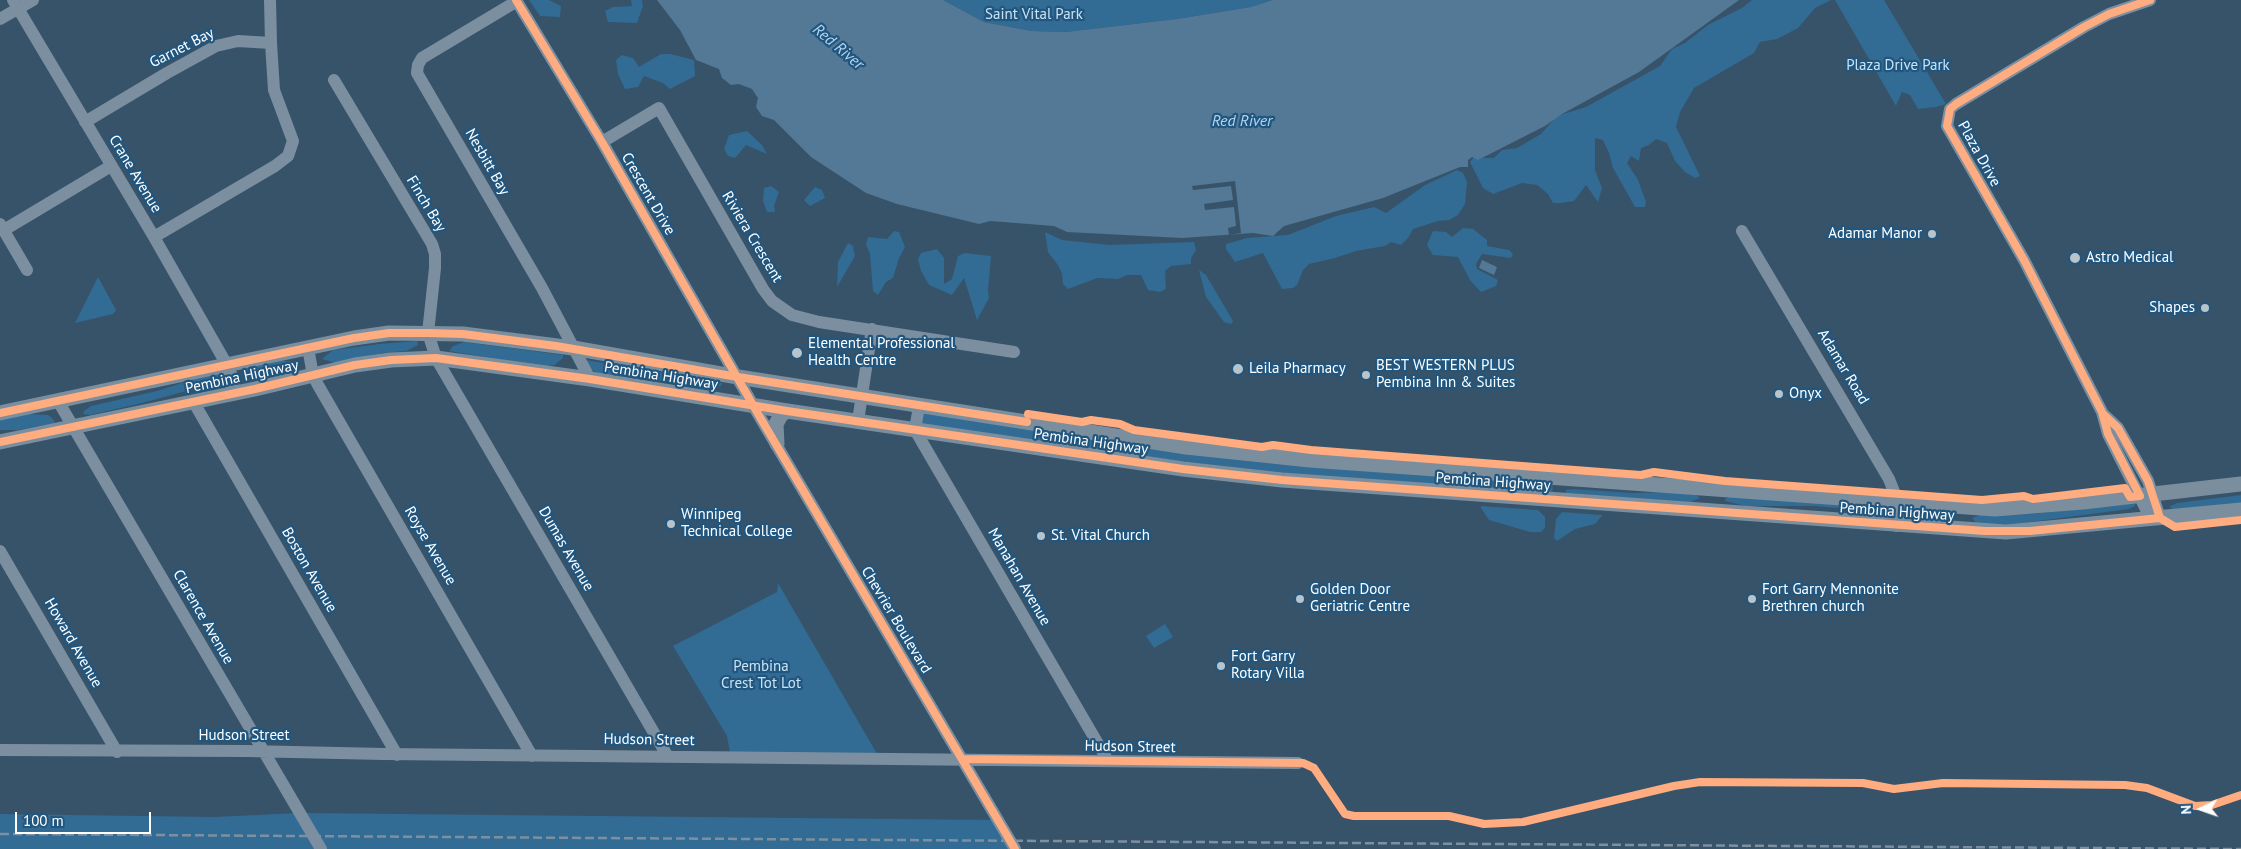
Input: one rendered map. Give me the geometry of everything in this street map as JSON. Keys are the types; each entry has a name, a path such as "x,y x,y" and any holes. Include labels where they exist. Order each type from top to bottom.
{"main road":[{"name":"Pembina Highway","path":"0,413 379,334 463,334 573,348 738,377 1186,447 1310,460 2003,508 2026,508 2241,484"},
{"name":"Pembina Highway","path":"0,442 313,375 391,360 436,358 590,379 1196,471 1282,480 1897,526 2006,532 2241,510"},
{"path":"227,365 235,393"},
{"path":"777,444 776,424 781,415 787,410"},
{"path":"1052,450 1055,426"}],"street":[{"path":"0,20 15,4 33,0"},
{"path":"154,237 275,166 288,156 292,141 274,90 270,0"},
{"name":"Plaza Drive","path":"2150,0 2109,14 2084,27 1956,104 1950,109 1946,126 2017,246 2102,412 2118,428 2148,481 2146,495 2155,519"},
{"name":"Crescent Drive","path":"516,1 602,142 753,405"},
{"name":"Nesbitt Bay","path":"516,1 422,58 418,65 417,74 569,335 573,348 590,379"},
{"name":"Crane Avenue","path":"15,4 154,237 227,365"},
{"name":"Garnet Bay","path":"85,122 166,72 216,46 238,42 271,42"},
{"name":"Finch Bay","path":"334,80 432,244 435,254 435,268 428,333 436,358"},
{"name":"Riviera Crescent","path":"602,142 659,108 745,261 772,301 781,309 804,319 1014,352"},
{"path":"27,270 2,227 111,166"},
{"name":"Adamar Road","path":"1742,231 1873,450 1898,502 1897,526"},
{"path":"858,421 872,330"},
{"name":"Royse Avenue","path":"308,348 313,375 532,756"},
{"name":"Dumas Avenue","path":"436,358 668,757"},
{"name":"Clarence Avenue","path":"58,401 262,752 321,849"},
{"name":"Boston Avenue","path":"193,401 397,754"},
{"name":"Chevrier Boulevard","path":"753,405 1015,849"},
{"path":"916,430 919,406"},
{"name":"Manahan Avenue","path":"916,430 1108,761"},
{"name":"Howard Avenue","path":"0,551 118,752"},
{"name":"Hudson Street","path":"0,750 1298,763"}],"green space":[{"path":"529,0 549,0 561,6 560,17 540,16"},
{"path":"631,0 642,0 643,6 637,23 608,22 605,11 613,7 632,6"},
{"name":"Saint Vital Park","path":"943,0 1271,0 1251,7 1177,19 1066,32 1031,31 984,22"},
{"path":"1752,0 1831,0 1815,8 1798,28 1777,39 1760,42 1754,53 1694,88 1680,112 1676,127 1700,176 1695,178 1685,172 1675,161 1667,143 1656,139 1649,145 1641,148 1639,161 1631,156 1627,163 1638,180 1646,202 1645,207 1635,207 1613,168 1603,140 1595,138 1595,170 1602,188 1598,202 1586,185 1574,201 1561,203 1553,203 1548,194 1537,185 1522,183 1493,194 1483,188 1470,162 1473,158 1494,158 1502,150 1517,148 1541,134 1557,116 1586,107 1660,66 1672,49 1685,43 1708,25 1742,8"},
{"name":"Plaza Drive Park","path":"1835,0 1884,0 1946,104 1918,109 1910,95 1902,92 1896,106"},
{"path":"661,54 670,54 694,60 695,76 670,89 663,83 644,76 638,87 625,89 618,74 616,60 622,55 633,58 639,67"},
{"path":"747,131 762,145 767,154 746,145 735,158 728,156 724,149 729,135"},
{"path":"1457,170 1463,173 1467,182 1465,204 1458,215 1449,220 1438,221 1413,229 1401,245 1391,242 1385,246 1356,251 1309,264 1303,270 1297,285 1293,288 1282,289 1263,253 1235,262 1226,249 1226,244 1247,238 1288,235 1336,216 1374,207 1386,213 1425,185"},
{"path":"771,186 779,192 774,206 775,212 767,212 763,201 764,188"},
{"path":"815,187 822,190 825,198 810,206 804,200"},
{"path":"1463,228 1473,229 1487,240 1487,246 1509,250 1513,254 1511,258 1482,254 1476,264 1477,269 1498,280 1496,286 1481,292 1470,280 1458,257 1433,255 1427,245 1433,231 1446,232 1452,237"},
{"path":"894,231 899,232 905,247 899,258 893,278 886,282 878,295 873,291 870,254 866,244 868,237 887,239"},
{"path":"1045,232 1062,240 1109,245 1194,242 1196,250 1191,258 1191,264 1171,266 1165,271 1166,289 1160,292 1148,290 1141,275 1127,275 1118,279 1097,278 1068,289 1063,284 1062,274 1058,265 1048,252"},
{"path":"848,243 853,246 855,256 837,287 838,262"},
{"path":"937,249 944,258 944,284 952,279 958,256 965,253 991,256 989,298 977,320 964,278 952,295 929,285 921,271 918,259 921,253"},
{"path":"1199,270 1206,275 1233,321 1231,324 1224,322 1206,297"},
{"path":"98,277 116,310 113,314 75,323"},
{"path":"417,341 418,345 406,351 383,353 336,363 322,359 333,350"},
{"path":"464,342 563,355 563,358 554,365 542,367 449,351 453,346"},
{"path":"586,360 722,383 721,386 600,375 591,369"},
{"path":"281,361 292,361 298,365 283,373 266,378 251,376 242,371 243,369"},
{"path":"221,373 215,380 205,386 90,415 83,414 91,406 157,391 200,377"},
{"path":"919,406 1183,446 1553,477 1552,501 1469,494 916,431"},
{"path":"26,414 48,415 55,423 18,430 0,430 0,420"},
{"path":"1566,490 1633,493 1676,492 1695,494 1700,498 1690,502 1566,493"},
{"path":"2241,495 2241,503 2173,509 2169,507 2177,503"},
{"path":"1731,496 1881,508 1874,511 1814,506 1746,506 1725,501 1725,499"},
{"path":"2135,504 2135,506 2129,509 2008,525 1981,524 1976,523 1972,518 1980,515 2031,514"},
{"path":"1481,506 1538,510 1545,517 1545,528 1541,532 1530,532 1489,520"},
{"path":"1941,511 1949,516 1941,520 1926,519 1916,515 1916,513"},
{"path":"1562,512 1602,516 1595,524 1575,529 1557,541 1554,538 1556,519"},
{"name":"Pembina Crest Tot Lot","path":"778,583 880,759 731,758 727,736 673,646 777,592"},
{"path":"1165,624 1173,637 1154,648 1146,636"},
{"path":"300,813 998,820 1015,849 0,849 0,814 214,817"}],"water":[{"name":"Red River","path":"657,0 943,0 984,22 1031,31 1066,32 1177,19 1251,7 1272,0 1739,0 1639,72 1562,114 1545,126 1478,160 1472,157 1468,160 1468,167 1460,167 1383,198 1284,226 1273,236 1253,233 1182,238 1067,232 1054,226 990,221 979,224 897,204 866,193 811,157 774,120 762,116 756,107 758,98 752,89 739,84 731,85 722,78 719,69 696,60 680,30"},
{"path":"1482,260 1497,267 1494,275 1479,268"}],"pier":[{"path":"1235,181 1241,233 1229,235 1228,228 1236,226 1234,207 1205,210 1204,204 1233,200 1231,186 1193,190 1192,186"}],"railway":[{"path":"0,834 2241,849"}],"cycle path":[{"path":"516,0 602,142 761,419 1015,849"},
{"path":"1028,414 1082,422 1091,420 1120,424 1134,430 1262,447 1273,445 1311,450 1641,475 1654,472 1725,481 1982,500 2024,496 2033,499 2125,488 2130,497 2140,496 2108,434 2102,412 2024,260 1947,126 1950,109 1956,104 2084,27 2109,14 2150,0"},
{"path":"0,413 354,338 389,333 428,333 463,334 556,346 738,377 1027,422"},
{"path":"0,442 255,389 355,365 391,360 436,358 590,379 787,411 1183,469 1282,480 1985,531 2030,531 2160,518"},
{"path":"2103,414 2118,428 2148,481 2160,518"},
{"path":"2160,518 2175,527 2241,520"},
{"path":"962,759 1303,763 1314,768 1345,814 1354,816 1449,816 1484,824 1523,822 1674,786 1700,782 1863,783 1894,789 1943,783 2125,785 2147,788 2195,806 2212,805 2241,795"}],"place":[{"name":"Adamar Manor","path":"1932,234"},
{"name":"Astro Medical","path":"2075,258"},
{"name":"Shapes","path":"2205,308"},
{"name":"Elemental Professional Health Centre","path":"797,353"},
{"name":"Leila Pharmacy","path":"1238,369"},
{"name":"BEST WESTERN PLUS Pembina Inn & Suites","path":"1366,375"},
{"name":"Onyx","path":"1779,394"},
{"name":"Winnipeg Technical College","path":"671,524"},
{"name":"St. Vital Church","path":"1041,536"},
{"name":"Golden Door Geriatric Centre","path":"1300,599"},
{"name":"Fort Garry Mennonite Brethren church","path":"1752,599"},
{"name":"Fort Garry Rotary Villa","path":"1221,666"}]}
